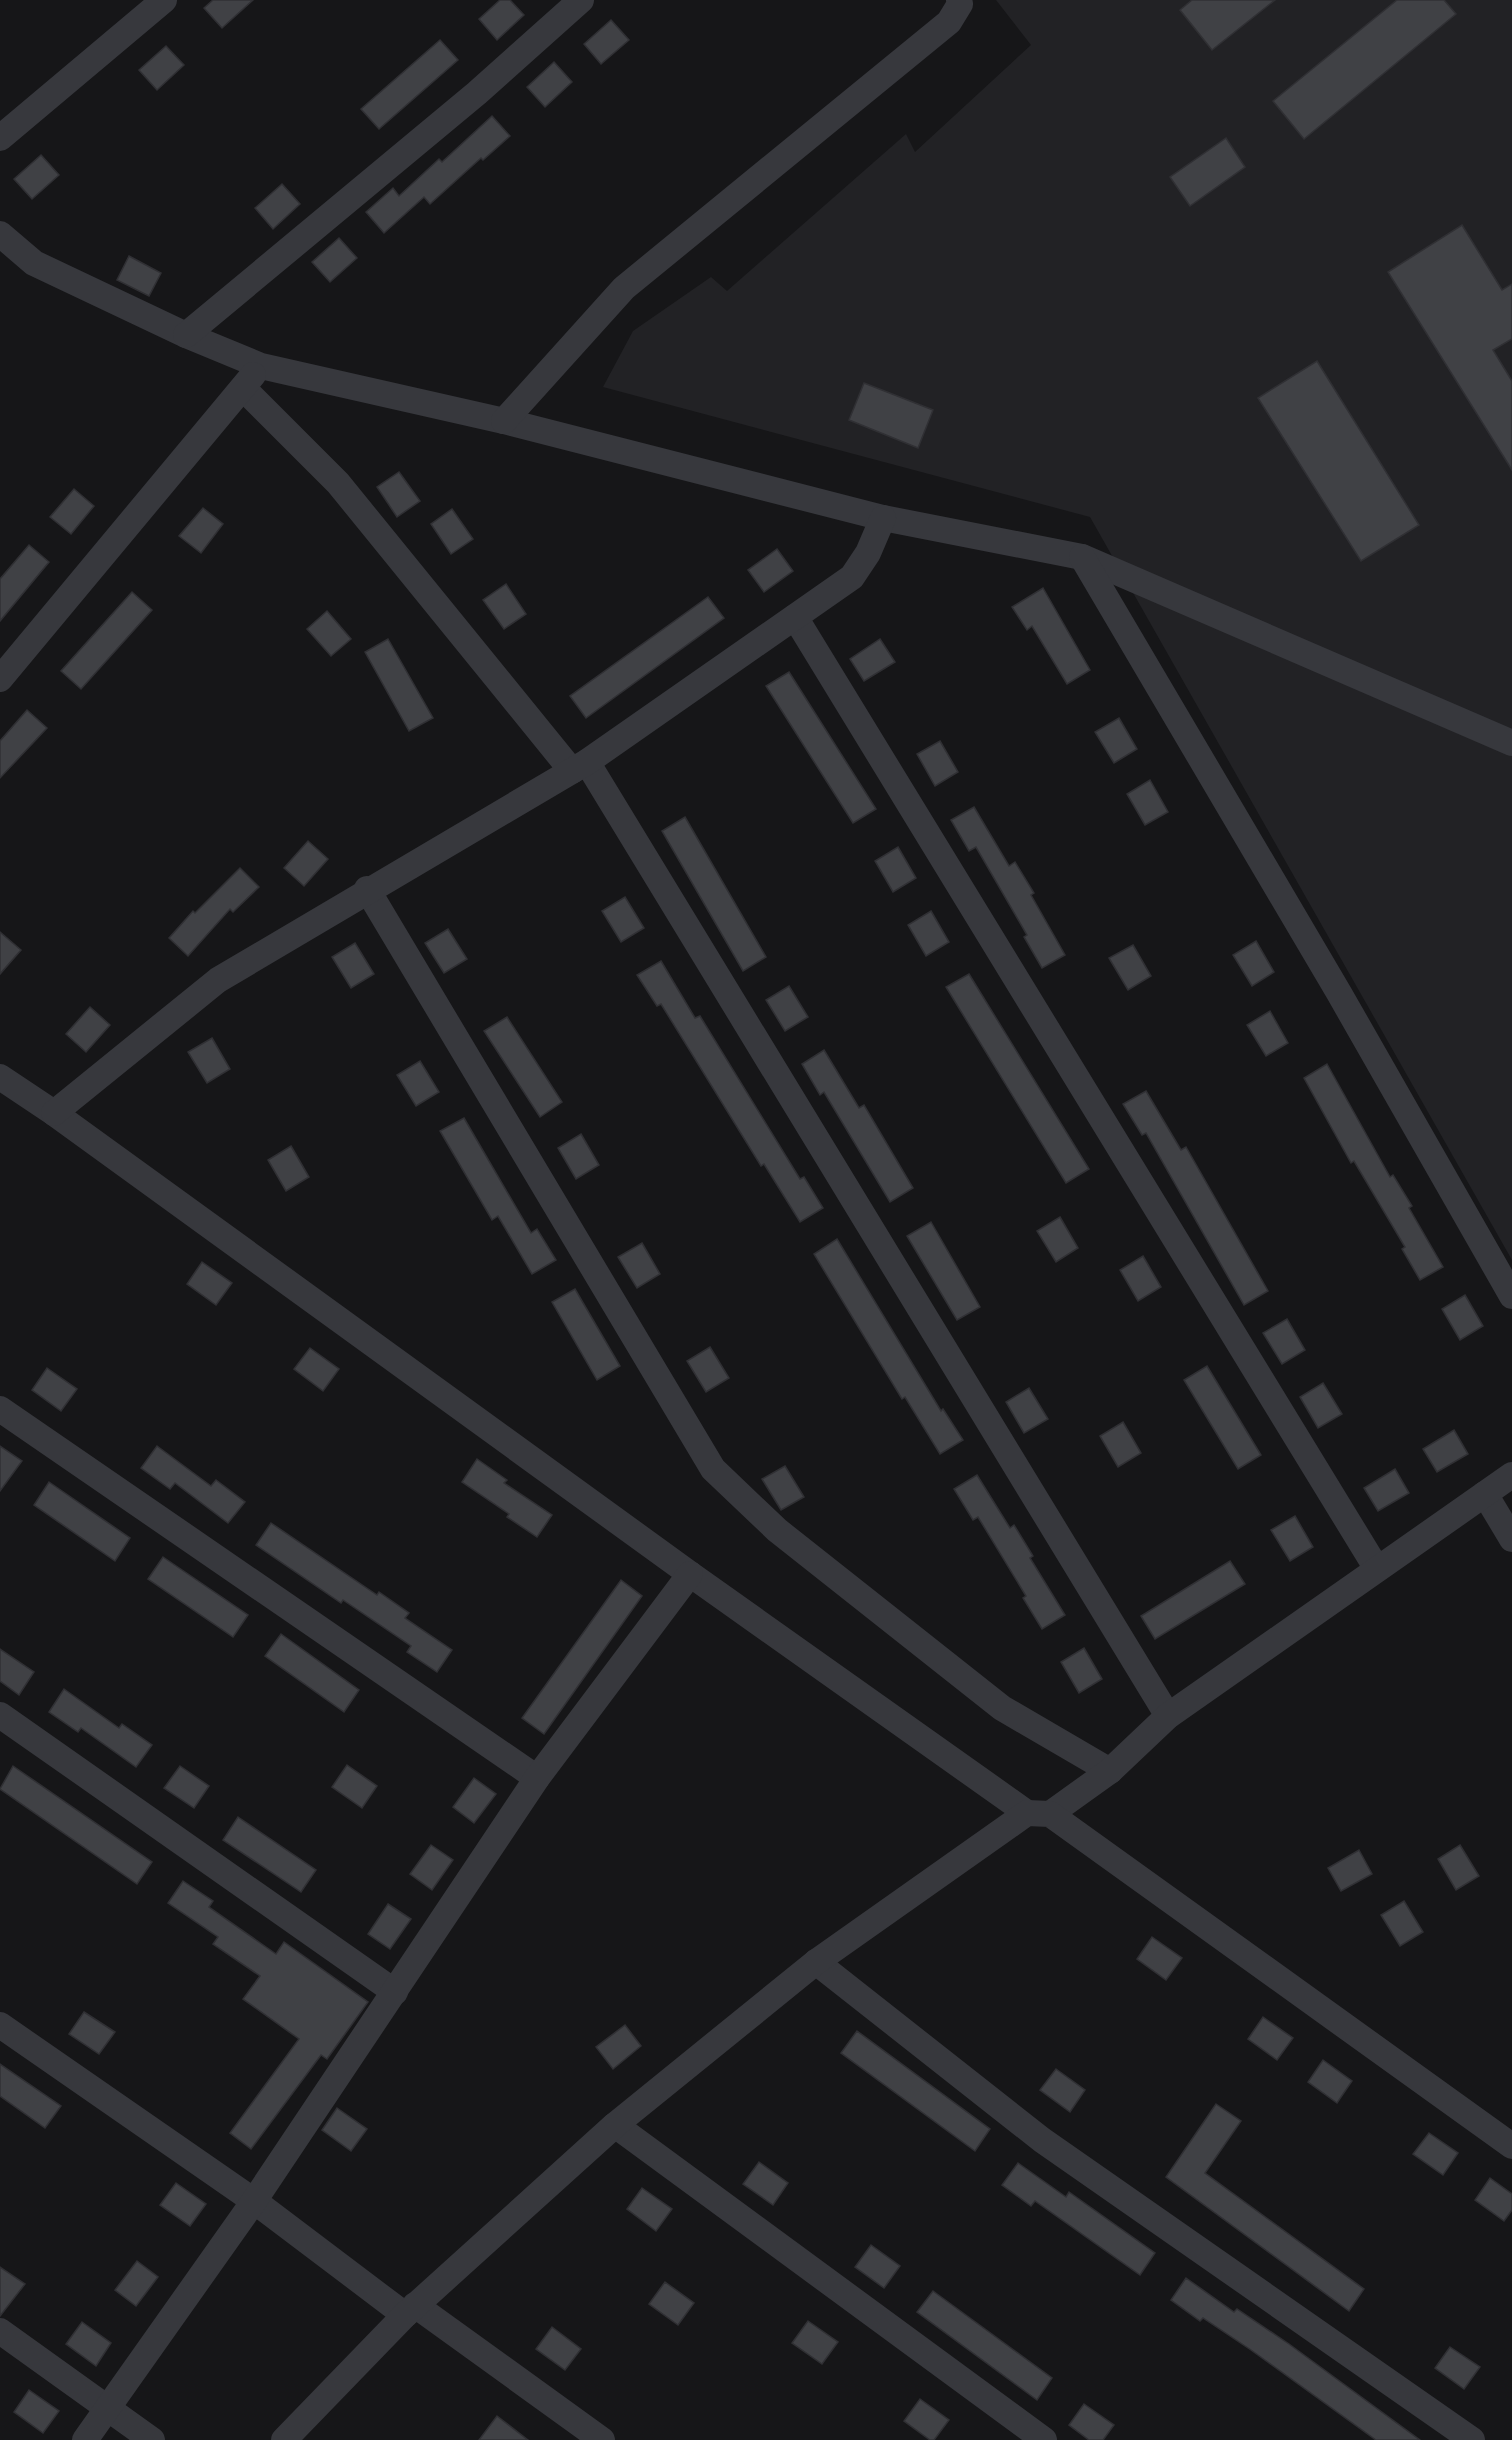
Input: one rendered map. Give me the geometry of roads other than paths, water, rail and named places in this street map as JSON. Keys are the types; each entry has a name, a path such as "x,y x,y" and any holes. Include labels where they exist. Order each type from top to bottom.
{"street":[{"path":"0,138 164,0"},
{"path":"186,335 477,93 581,0"},
{"path":"504,421 624,288 949,22 960,4 959,0"},
{"path":"0,234 34,263 186,335 261,366 504,421 883,518 1082,558 1512,742"},
{"path":"0,679 261,366"},
{"path":"243,388 338,483 579,766 1168,1716"},
{"path":"54,1113 218,980 367,889 579,766 852,577 868,553 883,518"},
{"path":"1082,558 1339,993 1512,1296"},
{"path":"795,616 1377,1569"},
{"path":"367,889 713,1469 777,1530 1002,1708 1110,1771"},
{"path":"0,1077 54,1113 690,1574 1038,1813 1512,2146"},
{"path":"0,1409 537,1778"},
{"path":"284,2440 410,2310 615,2125 816,1962 1038,1813 1110,1771 1168,1716 1512,1475"},
{"path":"1485,1494 1512,1539"},
{"path":"85,2440 254,2200 537,1778 690,1574"},
{"path":"0,1714 395,1992"},
{"path":"816,1962 1042,2140 1472,2440"},
{"path":"0,2025 410,2310 602,2440"},
{"path":"615,2125 1044,2440"},
{"path":"0,2331 152,2440"}]}
